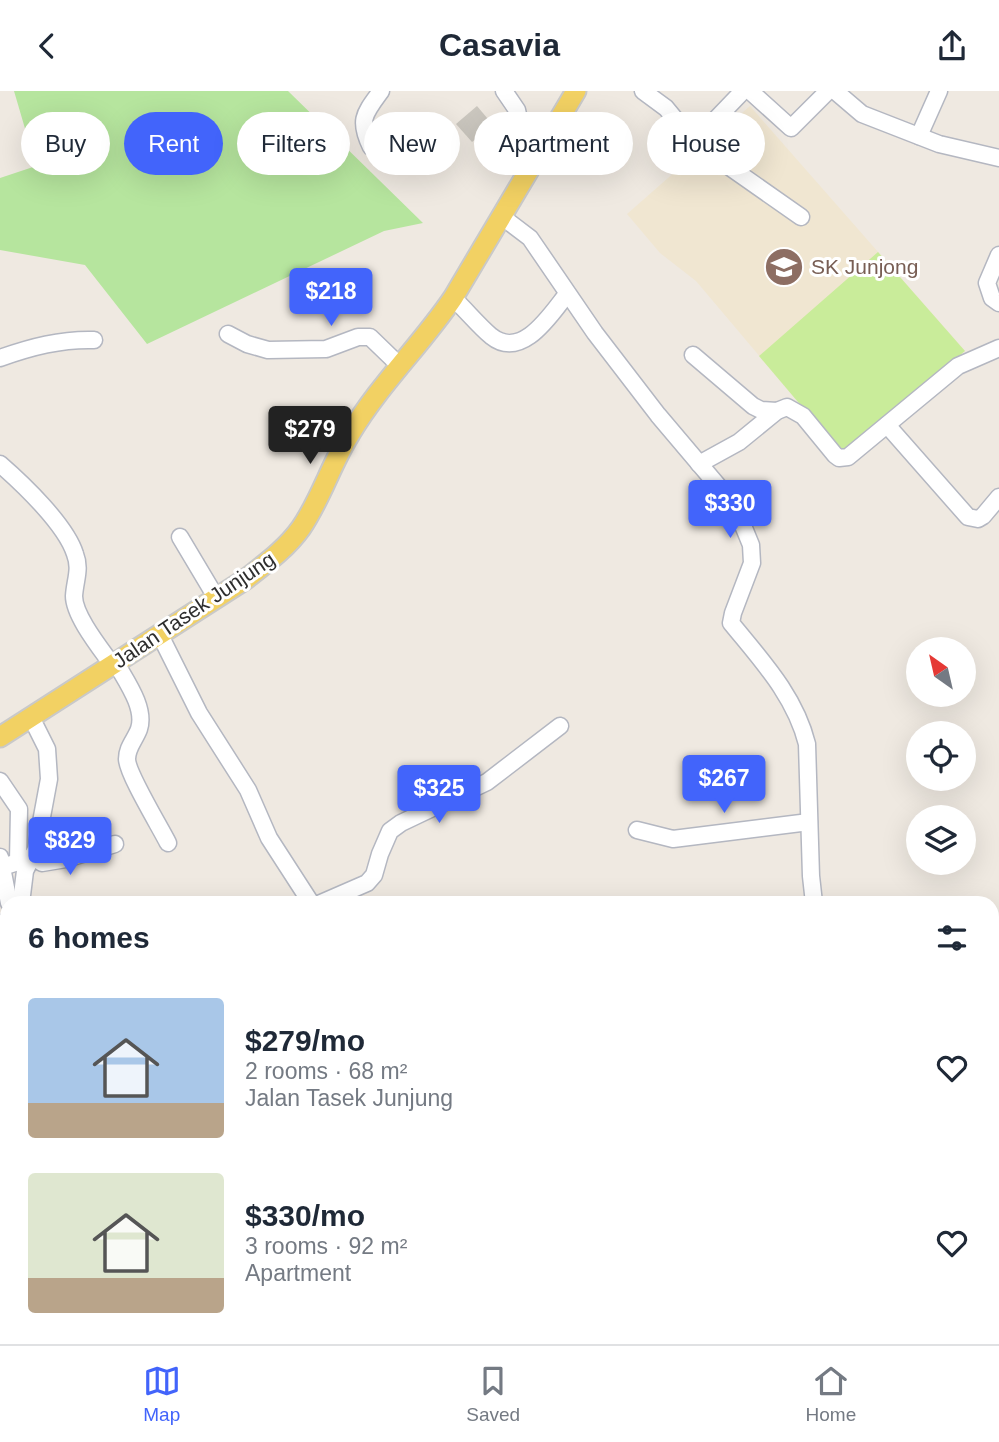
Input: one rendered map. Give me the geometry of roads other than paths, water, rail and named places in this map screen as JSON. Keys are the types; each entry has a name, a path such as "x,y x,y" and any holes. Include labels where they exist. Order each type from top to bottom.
{"main road":[{"name":"Jalan Tasek Junjung","path":"563,112 576,91"},
{"name":"Jalan Tasek Junjung","path":"0,737 217,599 270,560 299,531 349,434 453,298 524,175"}],"street":[{"path":"366,112 381,91"},
{"path":"504,91 517,112"},
{"path":"723,112 743,91"},
{"path":"750,91 792,128 828,91"},
{"path":"835,91 862,114 939,144 999,158"},
{"path":"919,136 939,91"},
{"path":"653,94 670,112"},
{"path":"741,175 801,217"},
{"path":"501,216 530,238 595,333 735,506 745,527 751,545 752,563 733,613 732,623 788,695 803,726 807,744 813,896"},
{"path":"999,255 987,283 992,298 999,303"},
{"path":"453,298 493,338 508,343 526,339 541,326 567,294"},
{"path":"228,334 247,344 268,350 327,349 358,337 370,337 400,366"},
{"path":"0,358 34,346 94,340"},
{"path":"699,464 739,442 777,411 787,407 803,416 839,458 848,457 958,366 999,348"},
{"path":"694,355 753,406 761,410 777,411"},
{"path":"887,425 968,517 978,519 983,516 999,497"},
{"path":"0,464 43,505 74,550 79,567 74,598 78,610 139,709 140,725 130,743 127,760 133,779 168,843"},
{"path":"180,537 217,599"},
{"path":"160,635 199,713 248,790 269,838 306,896"},
{"path":"22,896 25,871 36,849 49,779 47,749 31,717"},
{"path":"337,896 367,883 374,875 390,831 401,823 486,782 560,726"},
{"path":"0,781 19,809 18,862 1,862 8,896"},
{"path":"636,830 673,839 809,822"},
{"path":"32,856 42,863 66,859 115,844"}],"place":[{"name":"SK Junjong","path":"784,267"}]}
